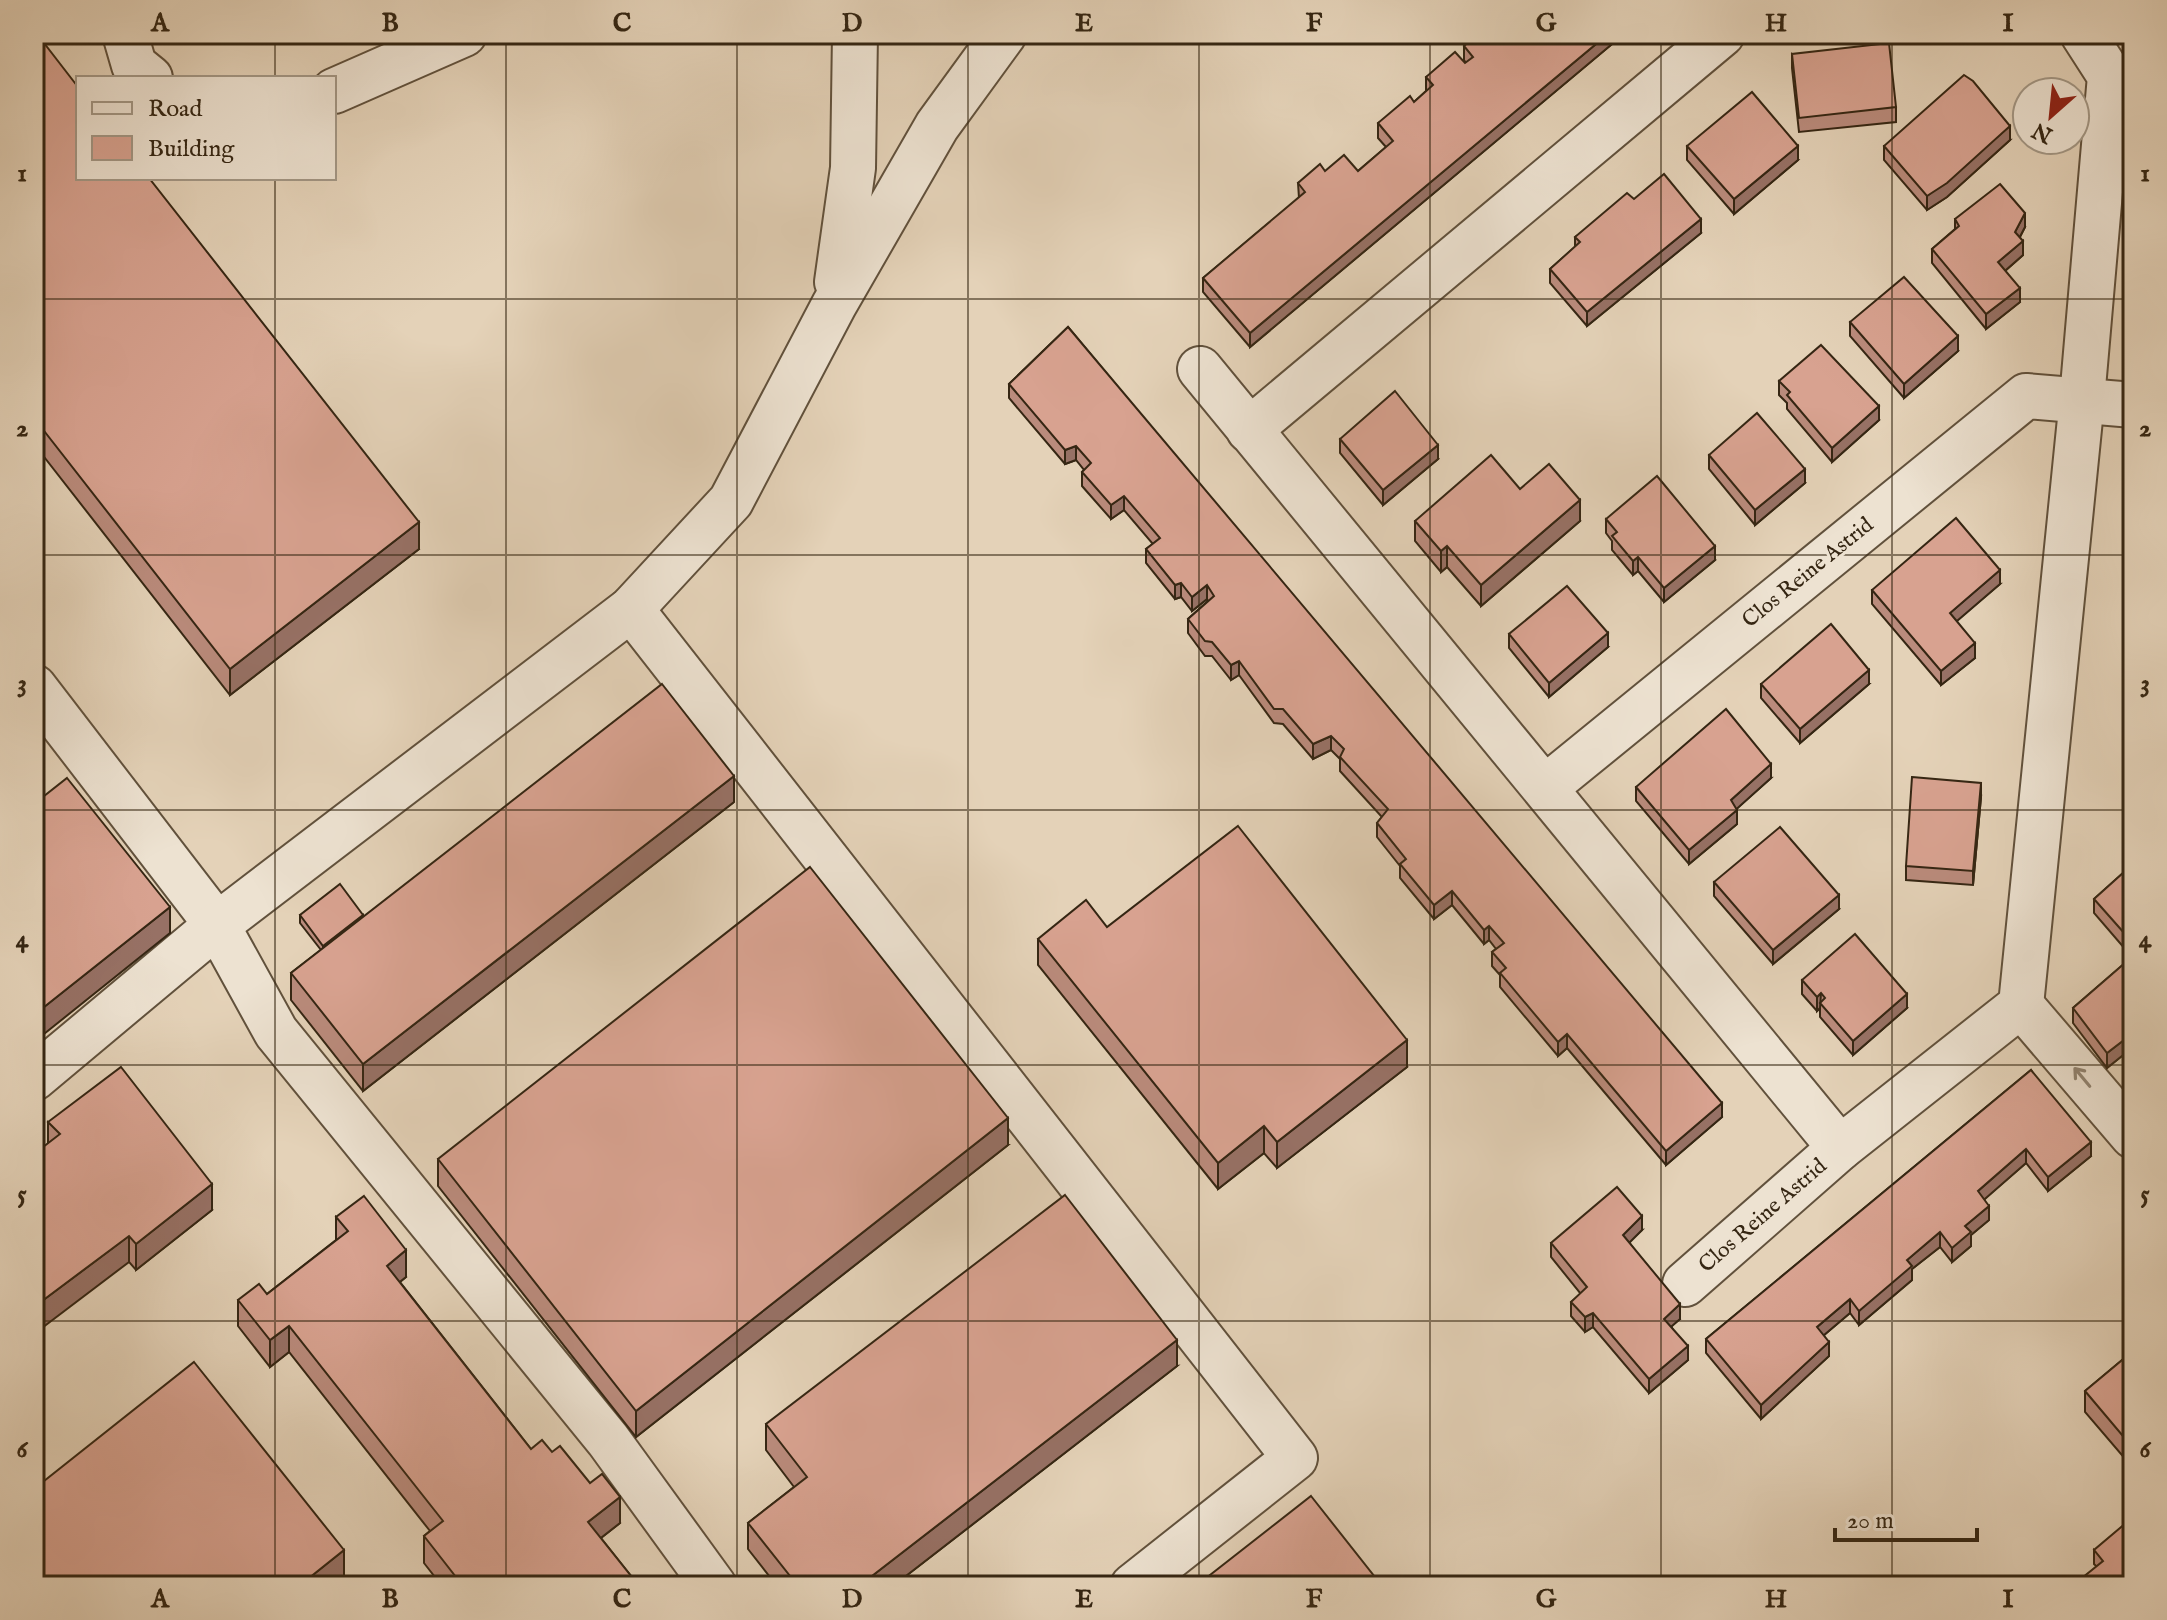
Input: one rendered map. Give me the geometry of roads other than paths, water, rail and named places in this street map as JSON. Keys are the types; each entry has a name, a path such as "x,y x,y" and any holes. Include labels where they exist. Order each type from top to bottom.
{"street":[{"path":"125,34 134,65 148,76"},
{"path":"336,90 464,34"},
{"path":"834,305 853,168 855,34"},
{"path":"34,1078 217,925 631,609 731,501 834,305 937,126 1004,34"},
{"path":"1249,430 1722,34"},
{"path":"2083,34 2110,76 2082,399 2021,1005 2133,1136"},
{"name":"Clos Reine Astrid","path":"1200,369 1840,1148"},
{"name":"Clos Reine Astrid","path":"1546,787 2026,396 2133,405"},
{"path":"631,609 1295,1458 1133,1586"},
{"path":"34,687 217,925 276,1032 608,1440 714,1586"},
{"name":"Clos Reine Astrid","path":"1685,1284 1840,1148 2021,1005"}]}
